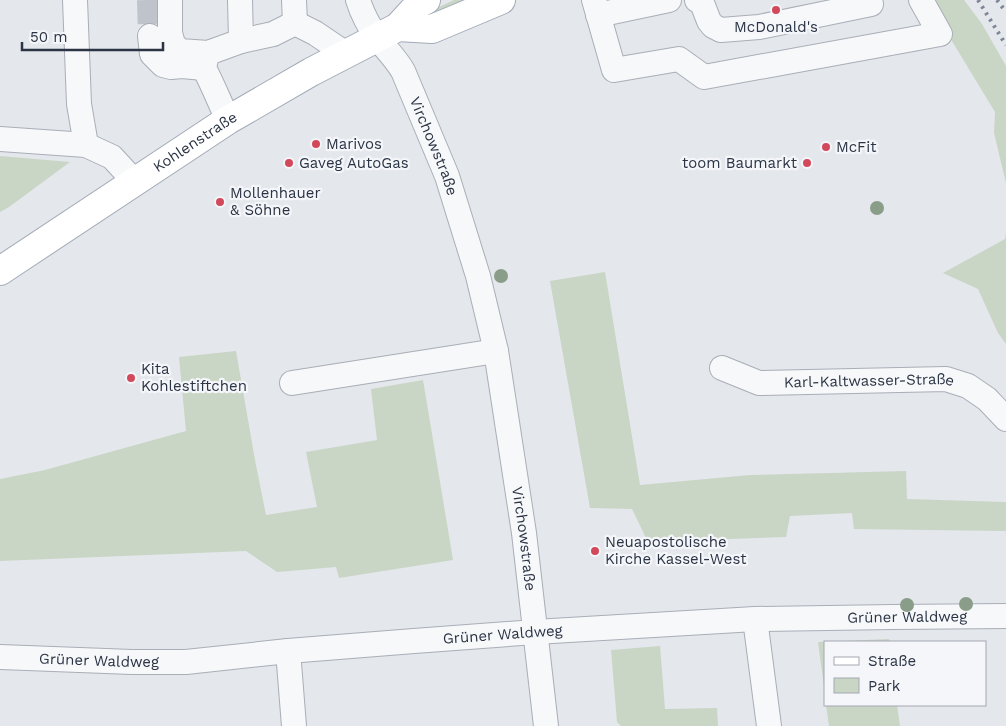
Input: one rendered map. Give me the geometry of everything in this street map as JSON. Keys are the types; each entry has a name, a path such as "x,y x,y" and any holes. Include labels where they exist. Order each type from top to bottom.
{"main road":[{"name":"Kohlenstraße","path":"0,271 228,120 311,72 387,32 426,0"},
{"path":"387,32 432,29 502,0"}],"street":[{"path":"74,0 79,104 86,145"},
{"path":"170,0 170,33 173,44 180,50 206,60"},
{"path":"240,0 241,42"},
{"name":"Virchowstraße","path":"358,0 362,10 387,32 397,60 447,176 478,276 496,351 524,533 546,726"},
{"path":"669,0 596,7 614,70 679,59 704,77 940,34 921,0"},
{"path":"704,4 709,21 713,26 721,30 731,30 759,27 873,1"},
{"path":"150,36 152,54 163,65 171,67 182,66 206,60 241,42 273,34 295,11 315,32 346,54"},
{"path":"206,60 213,85 228,120"},
{"path":"0,139 86,145 112,157 134,182"},
{"path":"292,383 496,351"},
{"name":"Karl-Kaltwasser-Straße","path":"722,368 759,383 946,380 968,386 987,399 1006,418"},
{"name":"Grüner Waldweg","path":"0,657 186,662 288,651 536,632 754,619 1006,616"},
{"path":"754,619 768,726"},
{"path":"288,651 294,726"}],"green space":[{"path":"454,0 473,0 420,20 420,16"},
{"path":"927,0 964,0 982,24 1006,66 1006,183 994,133 995,112"},
{"path":"0,156 70,162 0,212"},
{"path":"1006,233 1006,344 998,333 978,289 943,273 1005,239"},
{"path":"605,272 640,485 750,475 906,471 907,499 1006,502 1006,531 854,529 852,513 790,516 786,537 648,542 632,509 590,508 550,281"},
{"path":"236,351 266,515 317,507 306,452 377,440 371,389 423,380 453,560 339,578 336,567 277,572 246,551 0,561 0,479 45,470 186,431 179,357"},
{"path":"889,639 890,641 842,641"},
{"path":"818,642 824,642 824,687"},
{"path":"660,646 665,709 717,708 718,726 621,726 617,722 611,650"},
{"path":"826,706 897,706 900,726 829,726"}],"tunnel":[{"path":"149,0 150,36"}],"railway":[{"path":"978,0 1006,45"},
{"path":"997,0 1006,12"}],"place":[{"name":"McDonald's","path":"776,10"},
{"name":"Marivos","path":"316,144"},
{"name":"McFit","path":"826,147"},
{"name":"Gaveg AutoGas","path":"289,163"},
{"name":"toom Baumarkt","path":"807,163"},
{"name":"Mollenhauer & Söhne","path":"220,202"},
{"name":"Kita Kohlestiftchen","path":"131,378"},
{"name":"Neuapostolische Kirche Kassel-West","path":"595,551"}]}
